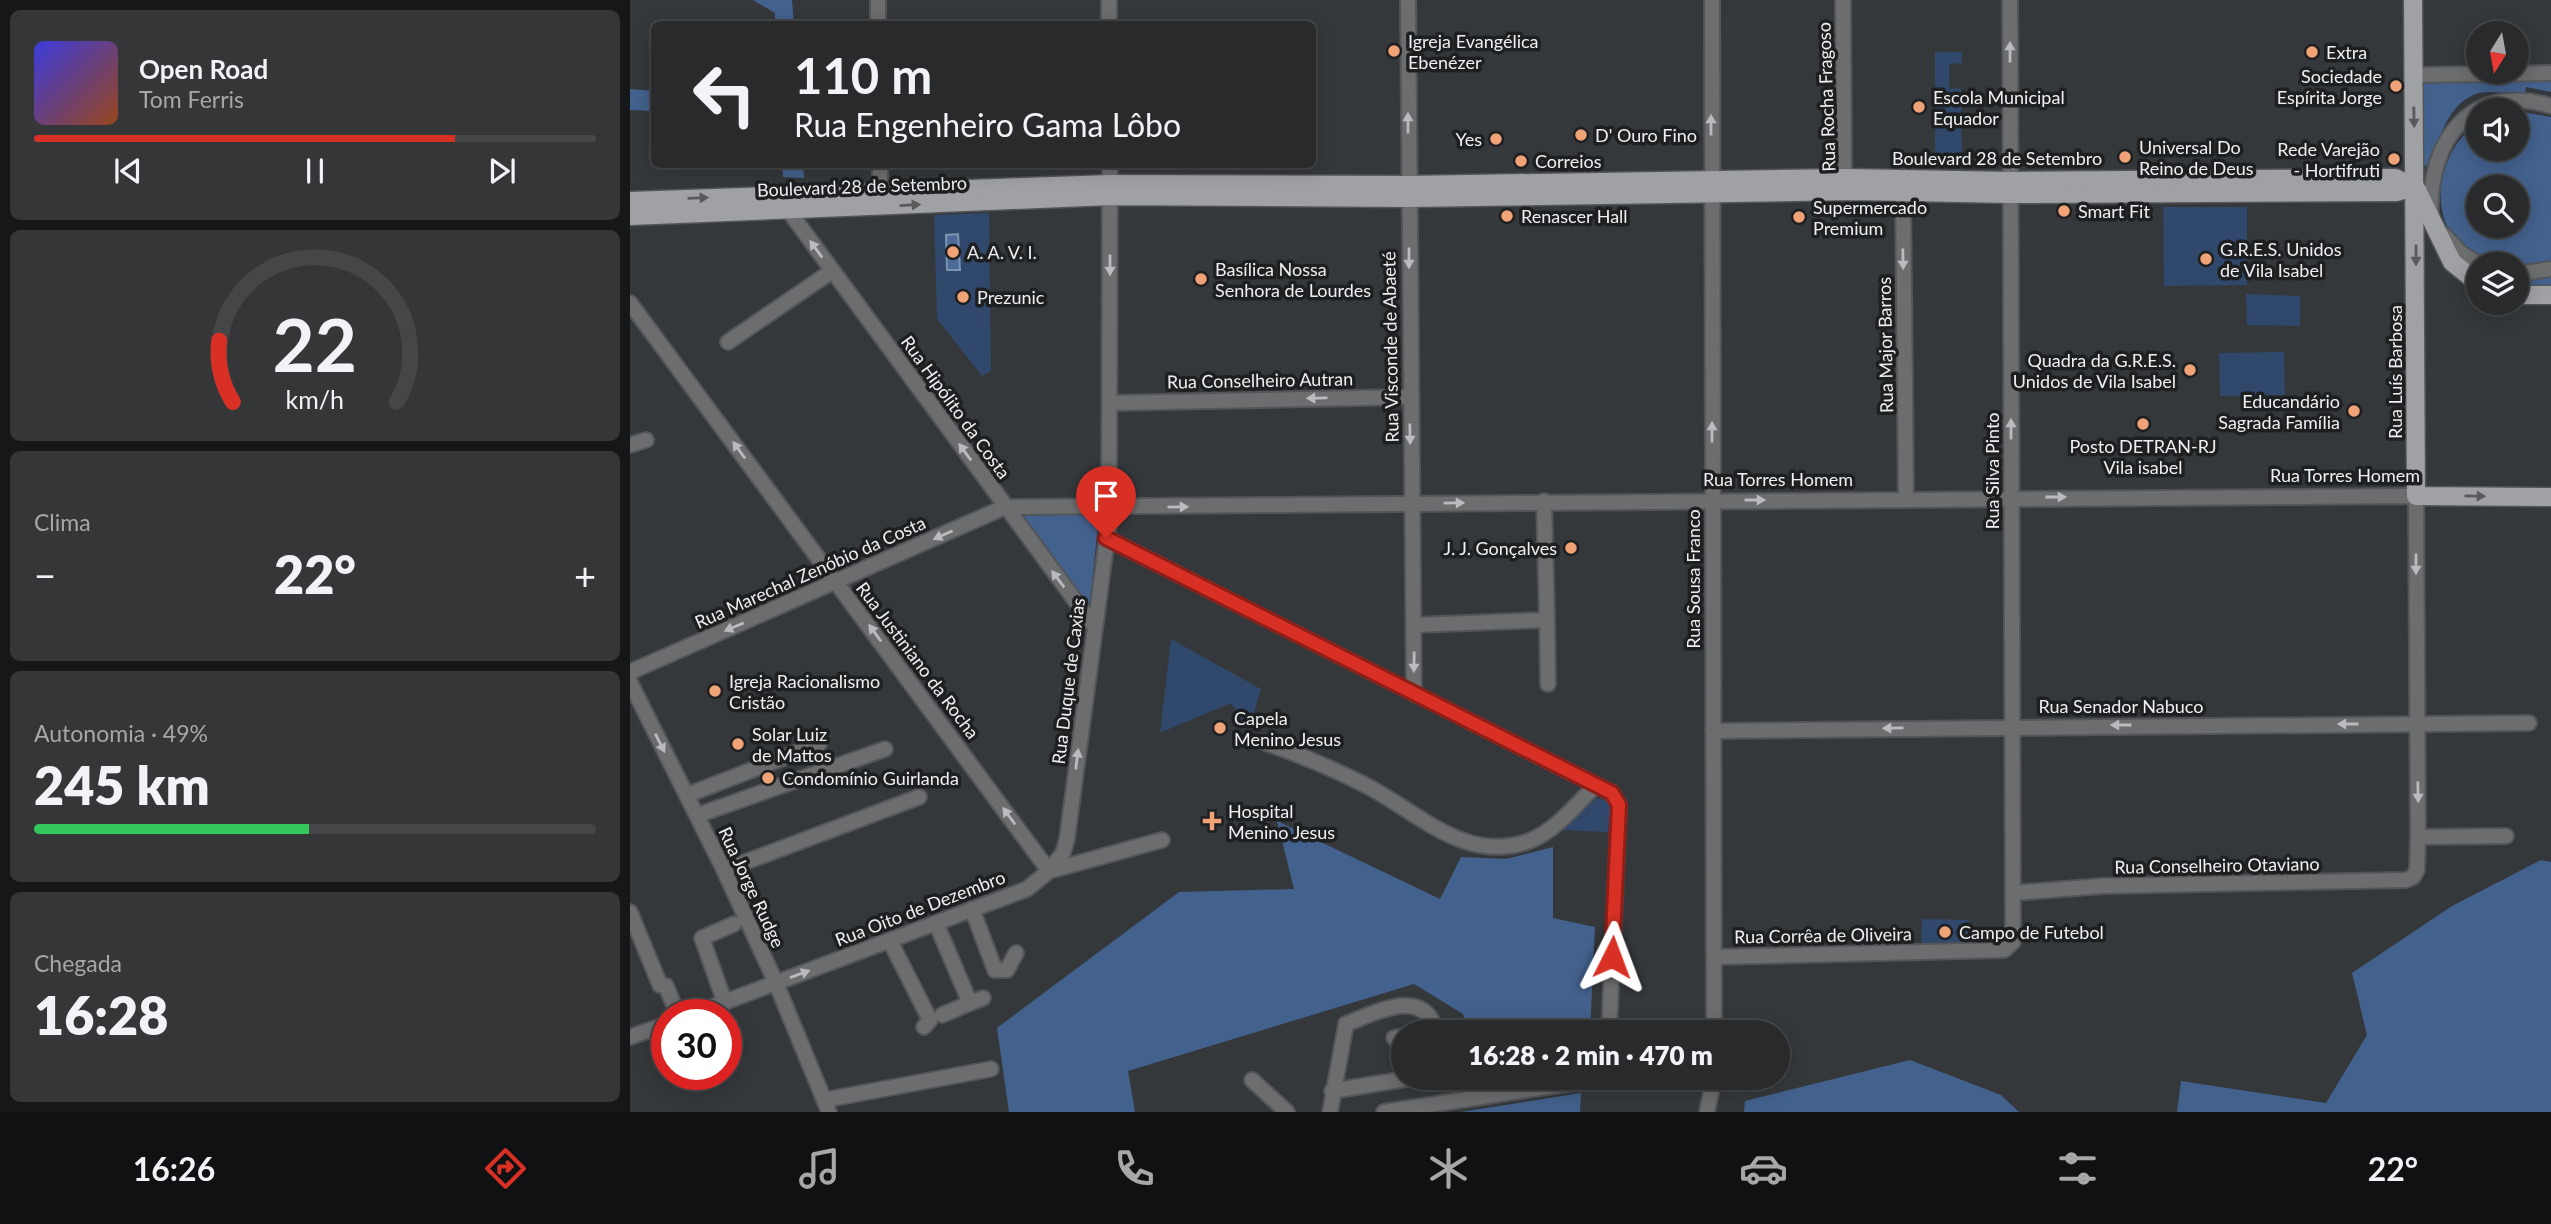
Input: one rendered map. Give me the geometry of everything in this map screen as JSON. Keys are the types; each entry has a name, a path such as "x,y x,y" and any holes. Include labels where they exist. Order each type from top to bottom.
{"main road":[{"name":"Rua Luís Barbosa","path":"2413,0 2416,496"},
{"name":"Boulevard 28 de Setembro","path":"1851,185 1903,191 2395,178 2416,187"},
{"name":"Boulevard 28 de Setembro","path":"630,201 880,198 1110,190 1408,191 1851,185 2010,188"},
{"path":"2416,187 2452,262 2466,273"},
{"name":"Boulevard 28 de Setembro","path":"630,216 788,210 880,198"},
{"path":"2529,295 2551,295"},
{"name":"Rua Torres Homem","path":"2416,496 2546,499"}],"street":[{"path":"878,0 878,21"},
{"path":"1109,0 1109,21"},
{"name":"Rua Visconde de Abaeté","path":"1408,0 1409,397 1414,694"},
{"name":"Rua Sousa Franco","path":"1712,0 1714,1020"},
{"name":"Rua Rocha Fragoso","path":"1843,0 1851,185"},
{"name":"Rua Silva Pinto","path":"2010,0 2013,942"},
{"path":"2413,75 2551,73"},
{"path":"2416,187 2425,180 2438,161 2453,128 2475,111 2508,101 2551,106"},
{"path":"2438,161 2430,192 2433,220 2454,247 2466,256"},
{"path":"880,168 880,198"},
{"name":"Rua Duque de Caxias","path":"1049,871 1063,853 1067,839 1109,508 1110,168"},
{"name":"Rua Major Barros","path":"1903,191 1906,499"},
{"name":"Rua Hipólito da Costa","path":"788,210 1094,626"},
{"path":"2529,272 2551,269"},
{"path":"728,342 832,271"},
{"name":"Rua Justiniano da Rocha","path":"630,303 1049,871"},
{"name":"Rua Conselheiro Autran","path":"1111,403 1409,397"},
{"path":"630,444 646,440"},
{"name":"Rua Torres Homem","path":"1005,507 2012,497 2416,496"},
{"name":"Rua Luís Barbosa","path":"2416,496 2417,870"},
{"path":"1544,501 1548,684"},
{"name":"Rua Marechal Zenóbio da Costa","path":"630,671 1005,507"},
{"path":"1106,538 1612,793 1619,805 1610,1020"},
{"path":"1414,625 1547,620"},
{"name":"Rua Jorge Rudge","path":"630,682 724,870 776,983 827,1106"},
{"name":"Rua Senador Nabuco","path":"1713,731 2529,723"},
{"path":"1263,742 1367,786 1459,841 1478,846 1499,847 1548,831 1595,786"},
{"path":"687,795 819,744"},
{"path":"698,816 886,749"},
{"path":"724,870 919,797"},
{"path":"2418,837 2506,836"},
{"name":"Rua Oito de Dezembro","path":"734,999 1027,889 1049,871 1162,840"},
{"name":"Rua Conselheiro Otaviano","path":"2013,893 2102,886 2406,880 2413,877 2417,870"},
{"path":"972,909 995,970 1007,971 1016,953"},
{"path":"630,912 660,985 666,986 671,999"},
{"path":"936,923 976,1001 942,1015"},
{"path":"723,999 702,938 734,924"},
{"path":"890,941 930,1020 924,1027"},
{"name":"Rua Corrêa de Oliveira","path":"1714,957 2004,950 2013,942"},
{"path":"1330,1112 1346,1024 1395,1007 1414,1006 1422,1008 1430,1020"},
{"path":"630,1037 651,1030"},
{"path":"827,1106 991,1069"},
{"path":"1252,1080 1287,1112"},
{"path":"1332,1091 1391,1081"},
{"path":"1384,1112 1527,1090"},
{"path":"1707,1112 1712,1090"}],"shaded area":[{"path":"753,0 792,0 794,21 775,21 775,13"},
{"path":"1935,52 1962,52 1962,63 1949,64 1949,89 1961,88 1962,162 1935,162"},
{"path":"2551,75 2551,92 2526,87 2525,94 2487,92 2466,98 2448,119 2429,165 2421,167 2421,80 2466,78 2466,84 2529,84 2529,76"},
{"path":"630,89 651,91 651,111 630,110"},
{"path":"2529,113 2551,117 2551,263 2529,267 2529,252 2468,252 2453,237 2444,218 2441,198 2443,177 2450,156 2466,133 2466,161 2529,161"},
{"path":"782,168 803,168 804,178 783,177"},
{"name":"G.R.E.S. Unidos de Vila Isabel","path":"2163,207 2247,207 2247,285 2164,286"},
{"name":"Prezunic","path":"989,213 991,371 982,376 937,319 934,215"},
{"name":"A. A. V. I.","path":"958,234 960,270 947,270 946,235"},
{"path":"2551,274 2551,288 2529,288 2529,277"},
{"path":"2246,294 2300,296 2300,326 2247,325"},
{"path":"2284,352 2285,395 2220,396 2219,353"},
{"path":"1099,513 1089,615 1023,515"},
{"path":"1171,639 1261,689 1249,729 1231,703 1160,733"},
{"path":"1592,797 1608,801 1611,808 1608,832 1558,830"},
{"path":"1277,821 1440,899 1461,857 1506,859 1553,847 1553,918 1595,927 1591,1020 1465,1020 1463,1014 1414,984 1128,1071 1135,1112 1009,1112 997,1028 1179,892 1294,889"},
{"path":"2541,860 2551,862 2551,1112 2177,1112 2181,1081 2326,1103 2367,1035 2352,973 2452,906"},
{"name":"Campo de Futebol","path":"1922,919 1969,920 1968,946 1921,945"},
{"path":"1910,1060 2001,1095 2019,1112 1744,1112 1745,1101"},
{"path":"1581,1093 1580,1112 1461,1112"}],"place":[{"name":"Igreja Evangélica Ebenézer","path":"1394,51"},
{"name":"Extra","path":"2312,52"},
{"name":"Sociedade Espírita Jorge","path":"2396,86"},
{"name":"Escola Municipal Equador","path":"1919,107"},
{"name":"D' Ouro Fino","path":"1581,135"},
{"name":"Yes","path":"1496,139"},
{"name":"Universal Do Reino de Deus","path":"2125,157"},
{"name":"Rede Varejão - Hortifruti","path":"2394,159"},
{"name":"Correios","path":"1521,161"},
{"name":"Smart Fit","path":"2064,211"},
{"name":"Renascer Hall","path":"1507,216"},
{"name":"Supermercado Premium","path":"1799,217"},
{"name":"A. A. V. I.","path":"953,252"},
{"name":"G.R.E.S. Unidos de Vila Isabel","path":"2206,259"},
{"name":"Basílica Nossa Senhora de Lourdes","path":"1201,279"},
{"name":"Prezunic","path":"963,297"},
{"name":"Quadra da G.R.E.S. Unidos de Vila Isabel","path":"2190,370"},
{"name":"Educandário Sagrada Família","path":"2354,411"},
{"name":"Posto DETRAN-RJ Vila isabel","path":"2143,424"},
{"name":"J. J. Gonçalves","path":"1571,548"},
{"name":"Igreja Racionalismo Cristão","path":"715,691"},
{"name":"Capela Menino Jesus","path":"1220,728"},
{"name":"Solar Luiz de Mattos","path":"738,744"},
{"name":"Condomínio Guirlanda","path":"768,778"},
{"name":"Hospital Menino Jesus","path":"1212,821"},
{"name":"Campo de Futebol","path":"1945,932"}],"route":[{"path":"1106,538 1612,793 1619,805 1612,957"}]}
